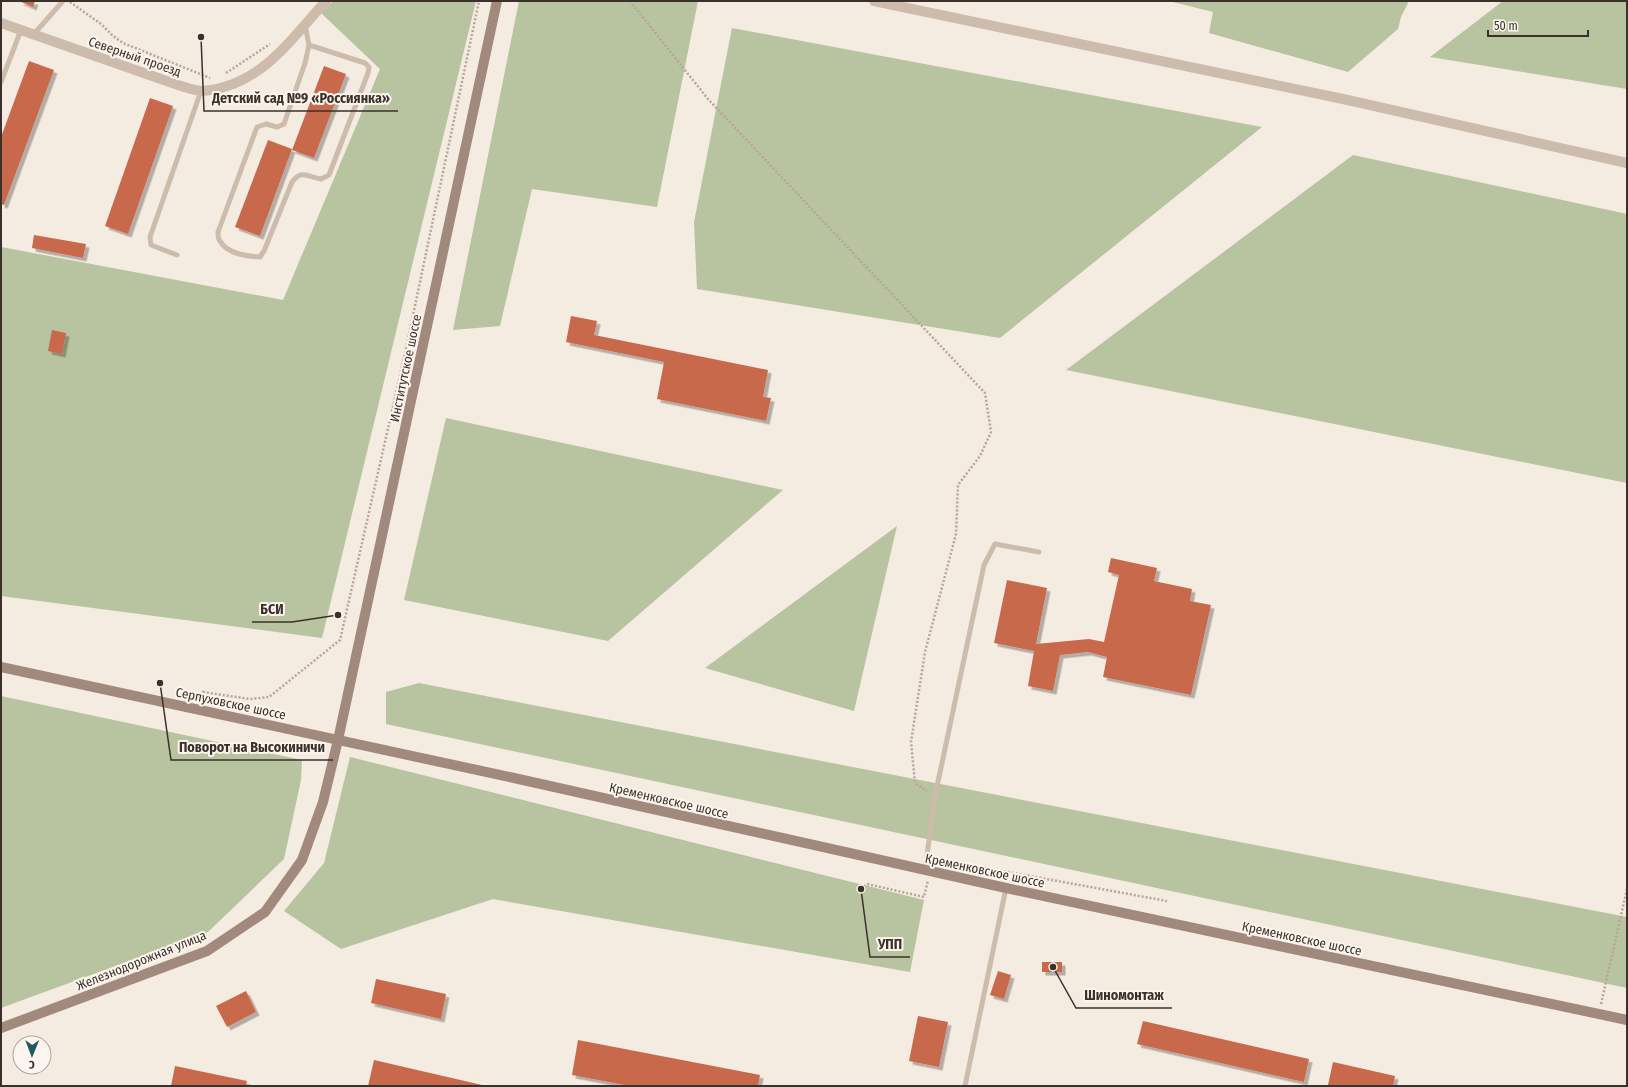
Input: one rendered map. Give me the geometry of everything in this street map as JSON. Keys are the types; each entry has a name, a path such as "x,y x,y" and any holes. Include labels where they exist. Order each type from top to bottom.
{"main road":[{"name":"Институтское шоссе","path":"338,740 497,1"},
{"name":"Серпуховское шоссе","path":"1,667 338,740"},
{"name":"Кременковское шоссе","path":"338,740 927,871 1627,1020"},
{"name":"Железнодорожная улица","path":"1,1028 207,951 265,912 302,860 323,802 338,740"}],"street":[{"name":"Северный проезд","path":"1,23 178,85 201,91 222,87 250,77 272,61 326,1"},
{"path":"874,1 1343,99 1627,163"}],"lane":[{"path":"33,34 63,1"},
{"path":"305,24 309,45 305,63 284,124 277,127 266,124 257,127 218,232 220,241 226,248 238,253 260,257 264,251 292,182 297,175 302,174 321,179 329,175 368,73 369,67 366,63 309,45"},
{"path":"1,82 21,30"},
{"path":"177,255 151,245 150,237 201,91"},
{"path":"927,871 926,857 935,796 984,565 995,544 1039,552"},
{"path":"965,1086 1006,888"}],"path":[{"path":"69,1 101,24 113,36 123,43 213,79"},
{"path":"200,710 203,692 250,699 269,697 340,640 405,351 479,1"},
{"path":"630,1 708,99 985,393 991,432 980,456 958,486 956,534 925,652 911,742 915,783 935,796"},
{"path":"224,73 273,42"},
{"path":"926,857 1167,901"},
{"path":"861,888 867,884 924,897 927,871"},
{"path":"1598,1014 1627,889"}],"green space":[{"path":"333,1 476,1 322,638 1,596 1,247 283,300 380,69 321,13"},
{"path":"519,1 698,1 657,207 532,189 500,326 453,330"},
{"path":"1169,1 1409,1 1401,17 1398,29 1348,72 1209,33 1213,12"},
{"path":"1503,1 1627,1 1627,89 1430,57"},
{"path":"732,28 1262,127 1000,338 697,289 694,222"},
{"path":"1353,155 1627,214 1627,483 1066,370"},
{"path":"446,418 783,490 608,641 404,600"},
{"path":"897,526 854,711 705,668"},
{"path":"419,683 1627,917 1627,988 386,724 386,692"},
{"path":"1,696 302,760 301,780 284,859 208,932 1,1008"},
{"path":"350,757 924,900 910,972 493,899 341,949 284,911 324,863"}],"building":[{"path":"19,1 35,1 33,7"},
{"path":"29,61 54,70 4,205 1,204 1,137"},
{"path":"324,66 346,74 314,158 292,150"},
{"path":"150,98 173,106 128,234 105,226"},
{"path":"268,140 292,149 260,236 235,227"},
{"path":"34,235 86,244 83,258 32,248"},
{"path":"571,316 597,321 594,335 768,370 763,397 771,398 766,421 657,399 664,362 566,342"},
{"path":"52,330 66,333 62,354 48,351"},
{"path":"1111,558 1157,568 1154,581 1192,589 1190,601 1211,605 1191,695 1103,677 1107,657 1088,652 1060,655 1053,691 1028,686 1034,651 994,643 1007,580 1047,588 1036,644 1089,639 1104,642 1119,575 1108,572"},
{"path":"1042,962 1062,962 1062,972 1042,972"},
{"path":"998,971 1011,975 1004,999 990,995"},
{"path":"376,979 446,994 441,1019 371,1003"},
{"path":"246,991 256,1012 227,1027 216,1006"},
{"path":"918,1016 948,1022 939,1067 909,1061"},
{"path":"1143,1021 1309,1059 1304,1082 1137,1044"},
{"path":"578,1040 760,1075 758,1086 630,1086 572,1075"},
{"path":"374,1060 482,1085 482,1086 368,1086"},
{"path":"1333,1062 1395,1076 1393,1086 1328,1085"},
{"path":"175,1066 247,1081 246,1086 171,1086"}],"place":[{"name":"Детcкий сад №9 «Россиянка»","path":"201,37"},
{"name":"БСИ","path":"338,615"},
{"name":"Поворот на Высокиничи","path":"160,683"},
{"name":"УПП","path":"861,889"},
{"name":"Шиномонтаж","path":"1053,967"}]}
